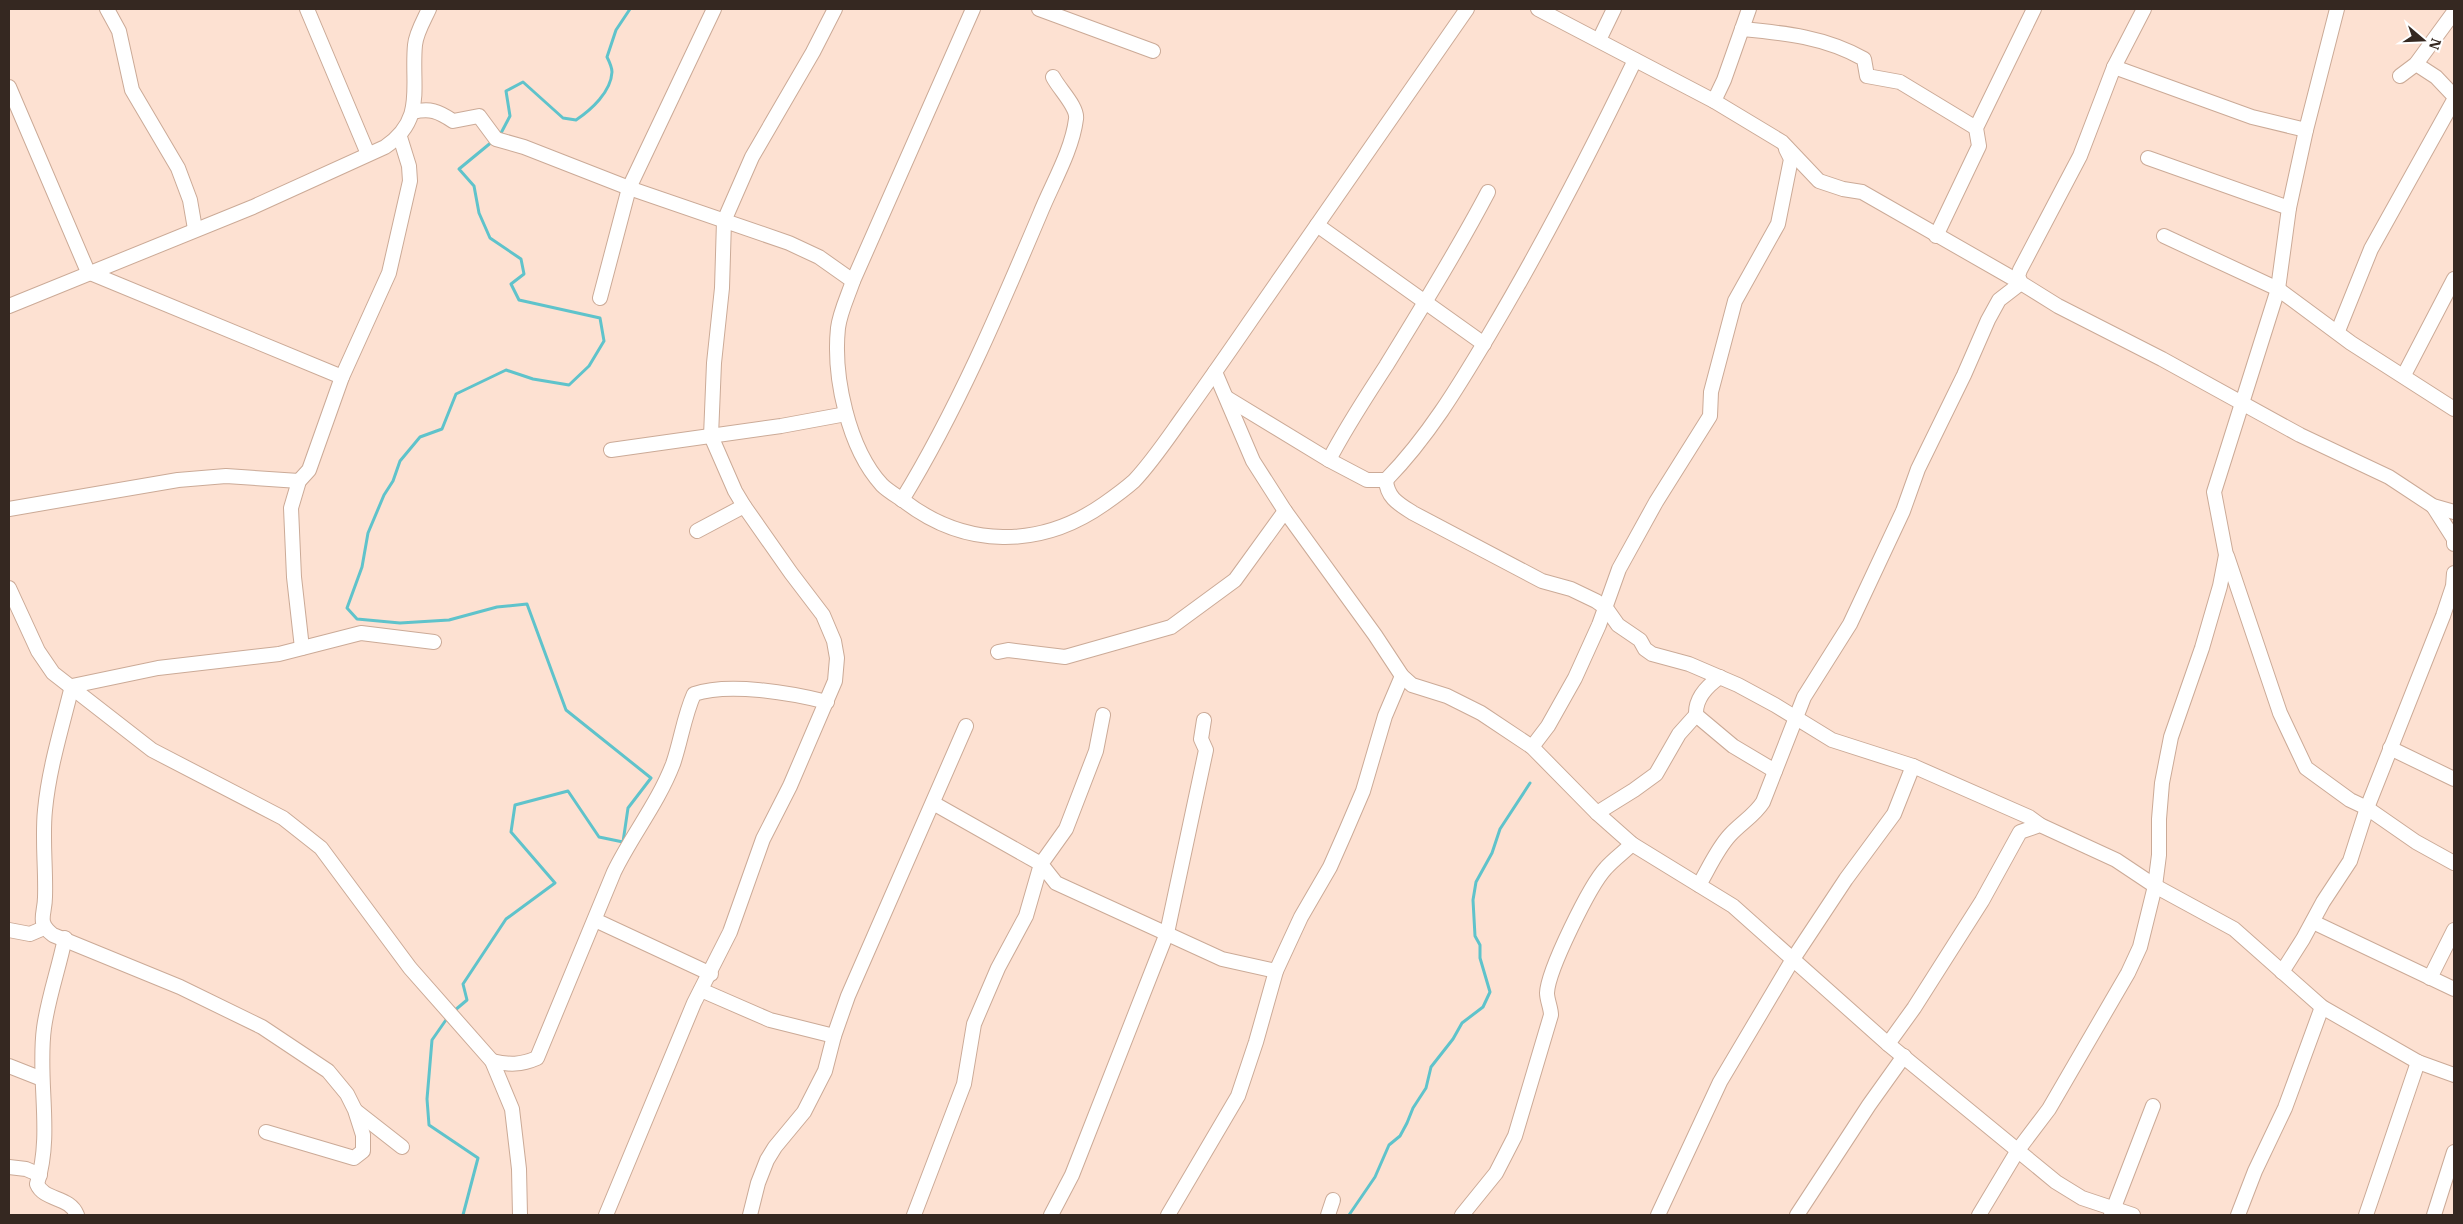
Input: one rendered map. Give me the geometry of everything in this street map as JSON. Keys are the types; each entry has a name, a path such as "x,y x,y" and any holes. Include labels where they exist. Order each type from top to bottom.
{"street":[{"path":"107,9 119,31 132,90 178,168 190,200 195,229"},
{"path":"307,9 368,154"},
{"path":"9,306 195,229 253,208 385,147 400,136 413,112 415,43 429,9"},
{"path":"600,298 629,188 714,9"},
{"path":"606,1215 701,990 711,974 743,900 764,839 835,681 837,658 834,641 823,615 790,573 744,506 735,491 711,436 714,363 722,288 724,221 752,157 813,52 835,9"},
{"path":"973,9 853,281 838,325 837,357 846,414 862,457 883,486 922,516 944,526 987,538 1023,536 1046,532 1103,505 1133,481 1167,440 1215,372 1466,9"},
{"path":"1039,9 1153,51"},
{"path":"1538,9 1714,101 1782,142 1819,181 1843,189 1862,192 2058,306 2162,359 2300,436 2389,477 2433,506 2454,512"},
{"path":"1599,40 1614,9"},
{"path":"1714,101 1724,80 1749,9"},
{"path":"1936,236 1979,146 1976,128 2034,9"},
{"path":"2021,283 2018,276 2020,270 2080,156 2114,67 2144,9"},
{"path":"2337,9 2306,130 2289,208 2278,288 2240,403 2214,492 2226,555 2280,714 2306,768 2329,786 2367,808 2416,842 2454,863"},
{"path":"2400,76 2416,64 2454,12"},
{"path":"1742,29 1796,34 1844,48 1864,59 1867,76 1900,82 1976,128"},
{"path":"1227,398 1329,460 1366,480 1386,480 1413,453 1441,414 1484,344 1520,283 1635,60"},
{"path":"2416,64 2436,77 2454,96"},
{"path":"2114,67 2252,116 2306,130"},
{"path":"902,500 945,426 1070,142 1076,111 1053,77"},
{"path":"9,87 88,272 342,377"},
{"path":"2338,331 2371,249 2454,100"},
{"path":"413,112 426,109 436,110 453,121 480,116 496,139 789,244 819,258 853,281"},
{"path":"302,648 294,576 291,508 299,481 308,470 342,377 389,273 410,181 409,166 400,136"},
{"path":"1532,747 1548,726 1575,678 1606,608 1619,569 1656,502 1710,416 1710,392 1735,301 1778,224 1791,159 1782,142"},
{"path":"2148,158 2289,208"},
{"path":"1329,460 1350,420 1377,380 1470,227 1488,192"},
{"path":"1317,225 1484,344"},
{"path":"2164,236 2278,288 2338,331 2351,343 2404,374 2454,409"},
{"path":"2404,374 2454,279"},
{"path":"1699,885 1728,837 1742,822 1757,812 1763,802 1804,697 1850,624 1903,511 1918,469 1964,375 1988,320 2000,300 2021,283"},
{"path":"1215,372 1253,462 1285,511 1370,628 1402,676 1412,685 1447,696 1481,713 1532,747 1597,813 1632,844 1732,906 1888,1044 2056,1182 2082,1198 2112,1212 2133,1215"},
{"path":"611,450 846,414"},
{"path":"9,509 178,480 226,476 299,481"},
{"path":"1386,480 1387,490 1394,500 1413,513 1542,581 1571,589 1606,608 1618,624 1640,640 1645,649 1652,654 1689,664 1720,677 1775,704 1819,733 1846,746 1912,766 2029,817 2040,825 2116,860 2155,886 2234,929 2322,1007 2418,1062 2454,1075"},
{"path":"697,531 744,506"},
{"path":"2433,506 2450,533 2454,544"},
{"path":"998,652 1008,650 1065,656 1171,627 1235,580 1285,511"},
{"path":"1979,1215 2018,1150 2050,1109 2128,973 2140,947 2155,886 2159,855 2158,819 2169,746 2220,586 2226,555"},
{"path":"2282,972 2323,902 2350,861 2367,808 2443,616 2453,586 2454,573"},
{"path":"9,588 38,651 53,674 72,686 152,750 282,818 321,848 410,968 492,1061 512,1109 519,1168 520,1215"},
{"path":"72,686 158,668 279,654 361,633 434,642"},
{"path":"1168,1215 1238,1096 1256,1042 1276,971 1301,917 1330,867 1349,825 1363,791 1385,716 1402,676"},
{"path":"1720,677 1711,683 1700,698 1695,707 1696,715 1733,746 1775,771"},
{"path":"72,686 50,775 45,809 43,858 45,898 42,920 44,928 53,934 180,988 262,1027 328,1071 347,1094 355,1110 363,1135 363,1151 354,1158 266,1132"},
{"path":"492,1061 509,1065 525,1064 537,1058 559,1002 628,843 644,822 673,763 694,694 706,690 723,689 785,692 827,702"},
{"path":"914,1215 964,1084 974,1024 998,968 1026,916 1041,864 1066,829 1096,751 1103,715"},
{"path":"1597,813 1656,774 1679,734 1696,715"},
{"path":"1051,1215 1072,1175 1167,933 1206,750 1201,739 1204,720"},
{"path":"750,1215 758,1183 767,1160 775,1147 804,1112 825,1071 834,1036 862,962 966,726"},
{"path":"2390,748 2454,779"},
{"path":"1658,1215 1720,1082 1793,959 1846,879 1894,814 1912,766"},
{"path":"933,803 1041,864 1056,882 1222,959 1276,971"},
{"path":"1888,1044 1914,1008 1982,901 2020,832 2040,825"},
{"path":"1462,1215 1496,1173 1515,1136 1551,1015 1547,995 1548,983 1578,915 1590,890 1606,868 1632,844"},
{"path":"595,920 711,974"},
{"path":"2312,922 2454,989"},
{"path":"9,930 30,934 44,928"},
{"path":"2430,978 2454,930"},
{"path":"65,938 44,1028 42,1078 44,1131 40,1175 37,1184 40,1190 70,1204 77,1215"},
{"path":"701,990 770,1020 834,1036"},
{"path":"2238,1215 2255,1171 2285,1108 2322,1007"},
{"path":"1797,1215 1869,1105 1904,1056"},
{"path":"2366,1215 2418,1062"},
{"path":"9,1066 42,1078"},
{"path":"2112,1212 2153,1106"},
{"path":"355,1110 402,1146"},
{"path":"2434,1215 2450,1183 2454,1152"},
{"path":"9,1167 26,1169 40,1175"},
{"path":"1328,1215 1333,1200"},
{"path":"1807,1201 1811,1215"}],"waterway":[{"path":"500,135 510,116 506,91 523,82 563,118 576,120 594,106 608,87 611,79 612,70 607,57 616,30 630,9"},
{"path":"454,1011 467,1000 463,984 506,919 555,883 511,832 515,805 568,791 599,837 623,842 628,808 651,778 566,710 527,604 497,607 449,620 400,623 357,619 347,608 362,567 368,533 384,495 393,481 400,461 420,437 442,429 456,394 506,370 533,379 569,385 589,366 604,341 600,318 519,300 511,284 524,274 521,259 490,238 479,213 474,186 459,169 493,141"},
{"path":"1349,1215 1375,1177 1389,1145 1400,1136 1413,1108 1426,1088 1431,1067 1453,1039 1462,1023 1483,1007 1490,992 1480,958 1480,945 1475,936 1473,900 1476,882 1492,853 1500,829 1530,783"},
{"path":"448,1017 432,1040 427,1099 429,1125 478,1158 463,1215"}]}
